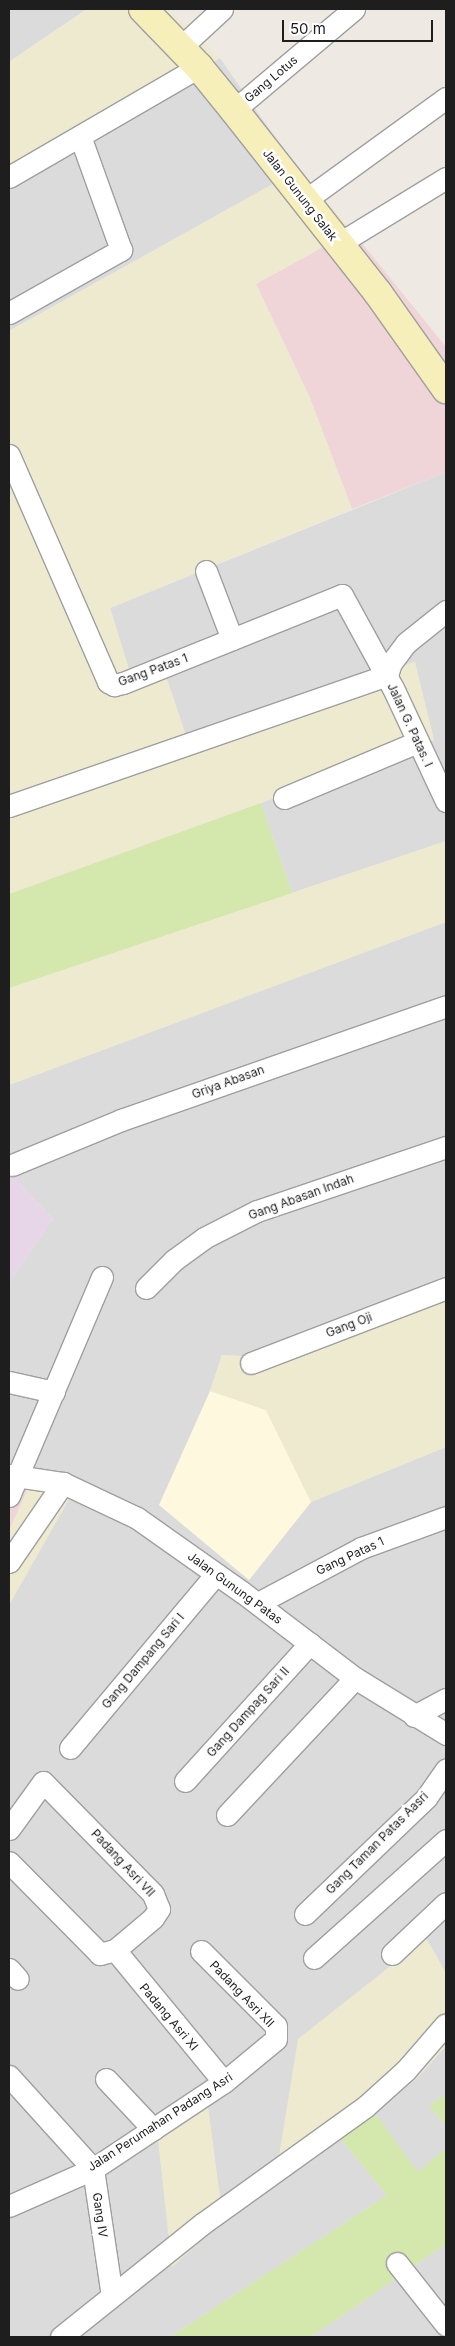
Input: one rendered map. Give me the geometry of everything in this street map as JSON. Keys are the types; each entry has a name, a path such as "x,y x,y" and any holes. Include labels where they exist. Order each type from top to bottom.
{"street":[{"name":"Jalan Gunung Salak","path":"143,9 190,57 234,110 443,378"},
{"path":"9,177 80,136 190,57 222,9"},
{"name":"Gang Lotus","path":"234,110 354,9"},
{"path":"304,201 446,98"},
{"path":"9,313 121,250 80,136"},
{"path":"338,244 446,178"},
{"name":"Gang Patas 1","path":"9,455 15,487 108,682 114,685 123,683 342,595 350,606 373,656 387,675"},
{"path":"206,572 232,639"},
{"name":"Jalan G. Patas. I","path":"446,610 406,643 391,663 387,675 446,801"},
{"path":"9,806 387,675"},
{"path":"284,798 417,742"},
{"name":"Griya Abasan","path":"12,1165 121,1120 446,1006"},
{"name":"Gang Abasan Indah","path":"146,1288 174,1260 204,1238 257,1211 446,1147"},
{"path":"9,1496 14,1475 54,1392 102,1277"},
{"name":"Gang Oji","path":"251,1363 446,1288"},
{"path":"9,1382 54,1392"},
{"name":"Jalan Gunung Patas","path":"14,1475 63,1483 137,1518 258,1603 355,1678 446,1734"},
{"path":"9,1562 63,1483"},
{"name":"Gang Patas 1","path":"258,1603 361,1548 446,1517"},
{"name":"Gang Dampang Sari I","path":"70,1748 216,1574"},
{"name":"Gang Dampag Sari II","path":"185,1781 310,1643"},
{"path":"227,1815 355,1678"},
{"path":"414,1716 446,1699"},
{"name":"Gang Taman Patas Aasri","path":"305,1914 426,1798 446,1769"},
{"name":"Padang Asri VII","path":"9,1829 43,1782 159,1902 159,1909 153,1918 115,1950"},
{"path":"314,1958 446,1840"},
{"path":"9,1862 94,1950 100,1954 115,1950"},
{"path":"392,1954 446,1903"},
{"name":"Padang Asri XI","path":"115,1950 224,2082"},
{"name":"Padang Asri XII","path":"201,1951 276,2026 276,2039"},
{"path":"61,2337 202,2224 366,2106 406,2070 445,2025"},
{"name":"Jalan Perumahan Padang Asri","path":"10,2203 93,2168 224,2082 276,2039"},
{"path":"9,2076 93,2168"},
{"path":"106,2079 153,2129"},
{"name":"Gang IV","path":"93,2168 112,2296"},
{"path":"397,2263 446,2325"}],"shaded area":[{"path":"9,9 87,9 9,62"},
{"path":"87,9 168,9 220,58 9,190 9,62"},
{"path":"220,58 287,155 300,169 9,331 9,190"},
{"path":"300,169 352,231 256,284 310,398 352,509 110,608 131,676 163,667 188,741 415,662 434,740 9,894 9,331"},
{"path":"352,231 446,347 446,472 352,509 310,398 256,284"},
{"path":"446,472 446,841 292,893 261,803 434,740 414,662 188,741 131,676 110,608"},
{"path":"446,841 446,922 9,1085 9,988"},
{"path":"446,922 446,1291 273,1358 222,1355 210,1391 249,1580 311,1502 446,1447 446,1973 426,1938 285,2177 338,2136 387,2195 170,2337 9,2337 9,1605 79,1480 9,1468 9,1283 53,1219 9,1172 9,1085","holes":["208,2108 223,2221 158,2140"]},
{"path":"9,1172 53,1219 9,1283"},
{"path":"446,1291 446,1447 311,1502 266,1410 210,1391 222,1355 273,1358"},
{"path":"210,1391 266,1410 311,1502 249,1580 159,1505"},
{"path":"36,1471 9,1531 9,1477"},
{"path":"36,1471 80,1480 9,1605 9,1531"},
{"path":"426,1938 446,1973 446,2046 416,2079 285,2178 279,2156 298,2039"},
{"path":"446,2046 446,2094 429,2106 446,2126 446,2148 418,2173 374,2112 416,2079"},
{"path":"208,2108 223,2221 172,2267 158,2140"},
{"path":"446,2244 446,2337 311,2337"}],"green space":[{"path":"261,803 292,893 9,988 9,894"},
{"path":"446,2094 446,2126 429,2106"},
{"path":"374,2112 418,2172 446,2148 446,2244 311,2337 170,2337 387,2195 338,2136"}]}
